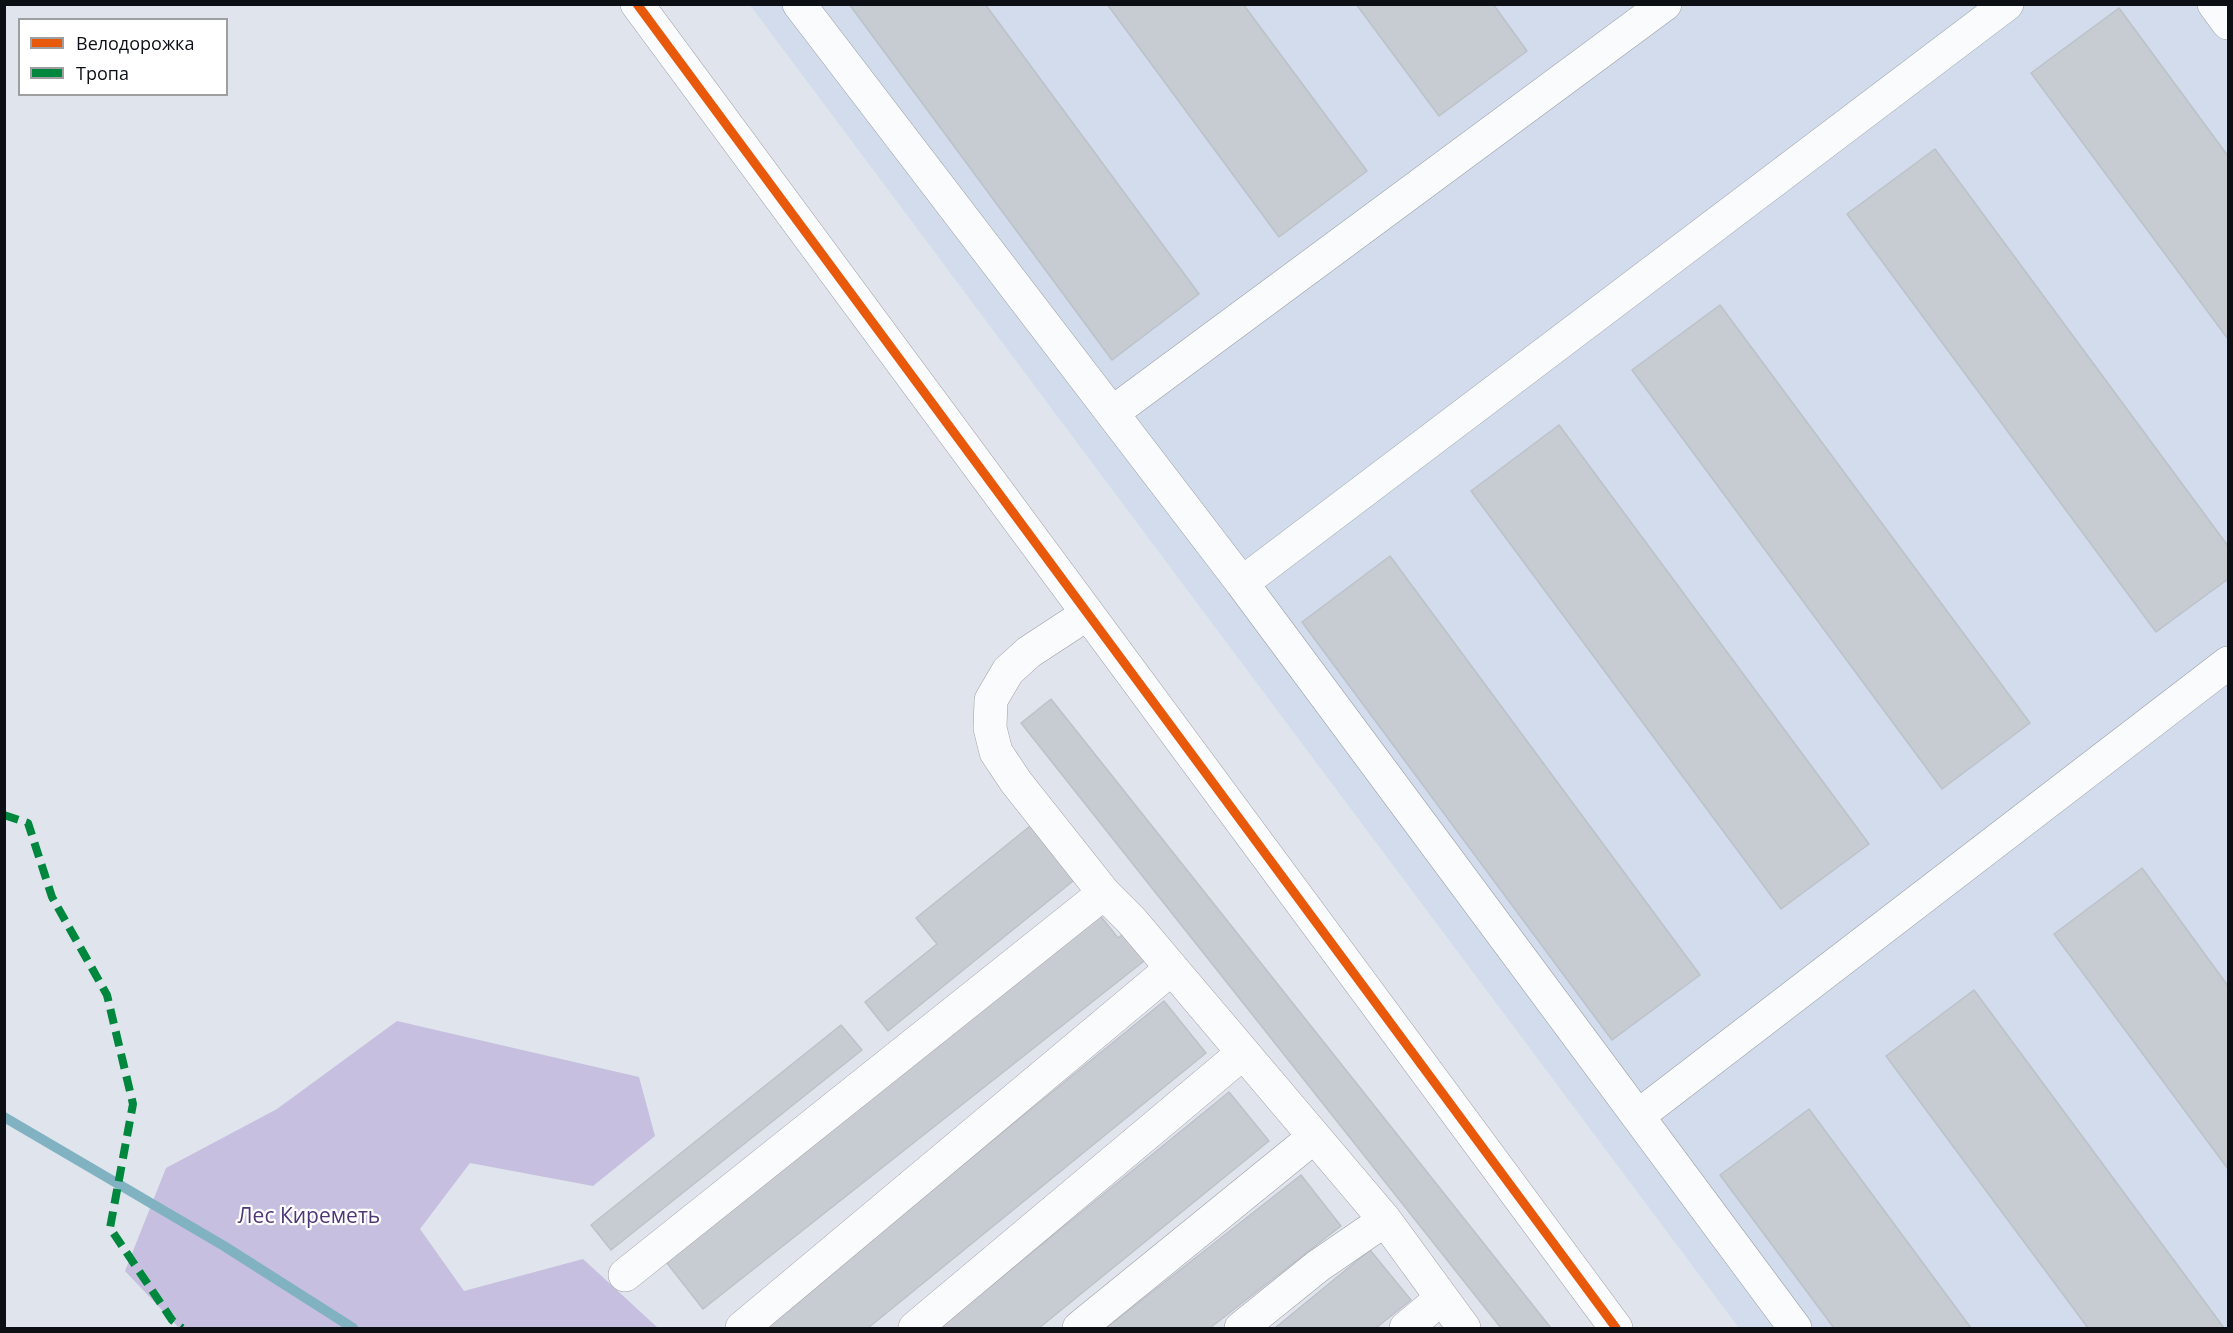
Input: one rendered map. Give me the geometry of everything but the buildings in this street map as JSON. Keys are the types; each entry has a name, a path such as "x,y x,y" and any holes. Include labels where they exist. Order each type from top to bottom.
{"street":[{"path":"637,4 1616,1329"},
{"path":"799,4 1242,583 1795,1329"},
{"path":"1112,413 1665,4"},
{"path":"1242,583 2007,4"},
{"path":"2214,4 2229,23"},
{"path":"1087,614 1029,652 1008,671 991,700 990,728 996,752 1016,782 1104,893 1131,920 1385,1220 1464,1329"},
{"path":"1638,1116 2229,663"},
{"path":"625,1275 1104,893"},
{"path":"742,1329 1171,969"},
{"path":"915,1329 1243,1053"},
{"path":"1079,1329 1314,1137"},
{"path":"1241,1329 1318,1266 1385,1220"},
{"path":"1406,1329 1442,1298"}],"shaded area":[{"path":"750,5 2228,5 2228,1328 1739,1328"}],"green space":[{"name":"Лес Киреметь","path":"397,1021 639,1077 655,1136 593,1186 470,1163 420,1229 464,1291 583,1259 658,1328 179,1328 125,1271 166,1168 277,1109"}],"waterway":[{"path":"4,1117 224,1246 353,1328"}],"marked path":[{"path":"4,815 28,823 52,897 107,995 133,1104 110,1228 172,1320 182,1328"}],"cycle path":[{"path":"637,4 1616,1328"}]}
